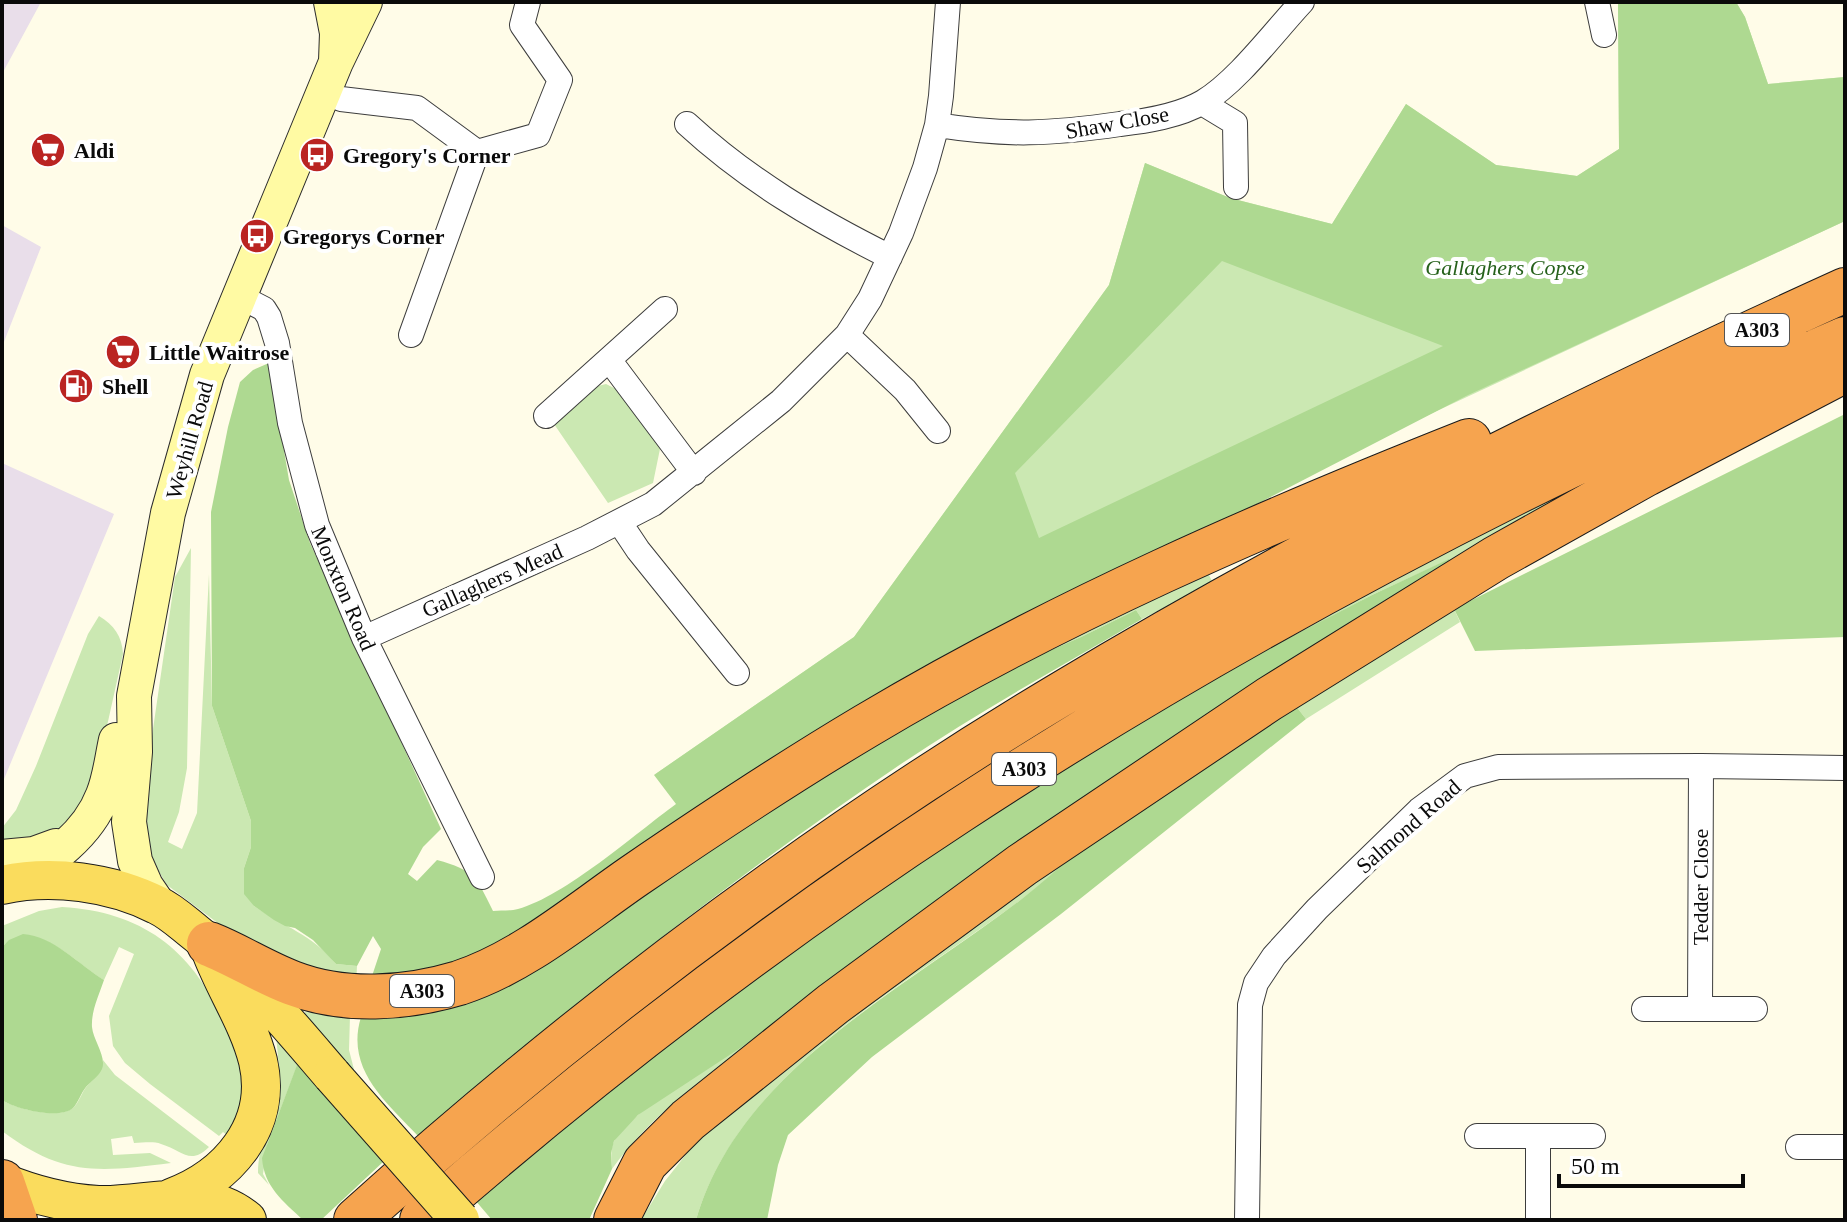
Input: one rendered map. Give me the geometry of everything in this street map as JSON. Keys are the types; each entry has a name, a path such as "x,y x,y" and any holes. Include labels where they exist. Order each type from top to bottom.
{"highway":[{"name":"A303","path":"356,1220 489,1105 626,995 875,814 1057,696 1311,550 1546,429 1845,290"},
{"name":"A303","path":"422,1220 582,1086 789,928 956,812 1045,756 1179,674 1431,537 1744,383 1845,339"},
{"path":"616,1220 645,1163 688,1120 833,1004 1022,865 1216,733 1483,566 1622,487 1845,370"},
{"name":"A303","path":"209,944 295,984 340,995 380,996 459,983 499,966 543,939 738,805 868,725 943,682 1086,608 1310,507 1480,436 1546,429"},
{"path":"2,1182 15,1220"}],"main road":[{"name":"Weyhill Road","path":"330,77 337,33 331,2"},
{"name":"Weyhill Road","path":"159,905 135,861 130,839 130,790 135,752 134,696 168,513 207,375 330,77 365,2"},
{"name":"Weyhill Road","path":"6,875 58,854 94,814 104,794 118,729 134,696"},
{"path":"6,875 107,887 159,905 250,981 460,1220"},
{"path":"171,1198 200,1186 227,1165 252,1127 260,1096 258,1061 209,944"},
{"path":"2,1182 97,1205 171,1198 214,1203 247,1220"}],"street":[{"path":"477,152 538,135 560,80 522,25 528,2"},
{"name":"Gallaghers Mead","path":"364,638 620,523 653,504 781,401 847,335 890,257 912,207 937,125 948,2"},
{"name":"Shaw Close","path":"937,125 999,134 1056,133 1153,120 1202,103 1226,83 1302,2"},
{"path":"1597,2 1604,35"},
{"path":"330,77 341,99 417,108 477,152"},
{"path":"1202,103 1235,123 1236,187"},
{"path":"687,124 724,158 773,192 890,257"},
{"path":"411,335 477,152"},
{"name":"Monxton Road","path":"239,296 264,309 274,329 290,423 317,525 364,638 482,877"},
{"path":"546,416 665,309"},
{"path":"847,335 905,390 938,431"},
{"path":"610,361 694,473"},
{"path":"620,523 638,550 737,673"},
{"name":"Tedder Close","path":"1700,1009 1701,766"},
{"name":"Salmond Road","path":"1247,1220 1250,1005 1256,983 1274,956 1317,909 1419,810 1465,776 1498,767 1845,768"},
{"path":"1644,1009 1755,1009"},
{"path":"1477,1136 1593,1136"},
{"path":"1538,1136 1538,1220"},
{"path":"1798,1147 1845,1147"}],"shaded area":[{"path":"2,2 41,2 2,74"},
{"path":"2,225 41,247 2,347"},
{"path":"2,463 114,514 2,784"}],"green space":[{"name":"Gallaghers Copse","path":"1618,2 1736,2 1745,17 1768,84 1845,77 1845,221 654,775 854,637 1109,285 1145,163 1230,198 1332,224 1406,104 1496,165 1577,176 1619,149"},
{"name":"Gallaghers Copse","path":"1618,2 1736,2 1745,17 1768,84 1845,77 1845,221 1466,396 889,694 685,815 664,836 483,959 371,979 381,949 373,936 357,966 336,964 313,940 295,928 274,920 254,906 244,894 244,868 251,847 251,821 212,706 211,512 240,382 253,370 269,363 289,480 310,543 441,829 423,847 408,874 417,881 437,860 449,864 473,877 493,911 515,910 537,902 578,878 676,804 654,775 854,637 1109,285 1145,163 1230,198 1332,224 1406,104 1496,165 1577,176 1619,149","holes":["1222,261 1443,346 1039,538 1015,473"]},
{"path":"606,384 618,390 661,444 653,483 608,503 554,424 594,387"},
{"path":"1845,414 1845,637 1475,651 1454,609"},
{"path":"1579,483 1584,486 1452,567 1448,560 1372,595 1281,643 1462,540"},
{"path":"191,548 187,768 179,812 168,842 182,849 197,813 209,574 212,706 251,821 251,847 244,868 254,906 317,945 336,964 357,966 356,986 347,986 223,927 167,885 149,855 144,835 151,743 175,577"},
{"path":"1449,559 1452,567 1077,803 948,892 760,1035 638,1115 614,1141 612,1169 589,1220 492,1220 475,1200 771,963 1072,762 1223,672"},
{"path":"1206,569 1213,583 1142,619 1136,610 989,677"},
{"path":"1454,609 1460,622 1306,719 1292,701"},
{"path":"1136,610 1142,619 928,746 774,853 593,991 418,1136 372,1083 359,1053 361,1017 663,874 989,677"},
{"path":"99,616 116,632 123,654 95,780 61,833 2,849 2,828 16,810 88,634"},
{"path":"1292,701 1306,719 1061,914 872,1057 788,1135 778,1165 767,1220 696,1220 718,1166 749,1118 788,1075 832,1036 1023,898 1125,812"},
{"path":"1123,813 1022,899 879,1000 832,1036 788,1076 749,1119 718,1167 696,1220 641,1220 665,1181 718,1114"},
{"path":"62,907 119,918 143,928 184,959 201,980 228,1031 242,1070 242,1101 228,1136 223,1132 219,1136 150,1084 125,1063 113,1046 109,1016 134,954 119,947 104,980 41,939 27,936 14,939 2,947 2,926 39,911"},
{"path":"23,934 56,945 104,980 92,1021 103,1059 102,1069 84,1089 73,1108 58,1113 38,1112 2,1100 2,947"},
{"path":"305,1012 350,1016 349,1050 357,1081 306,1021"},
{"path":"276,1035 360,1124 357,1133 297,1066 267,1145 263,1174 269,1185 258,1173 260,1153 278,1091"},
{"path":"760,1035 662,1113 612,1169 613,1144 637,1116 679,1085"},
{"path":"103,1060 115,1075 209,1147 191,1156 158,1143 134,1143 132,1136 111,1139 113,1155 150,1153 171,1163 82,1168 44,1157 2,1131 2,1100 38,1112 68,1111 76,1105 85,1088 98,1074"},
{"path":"297,1065 383,1162 321,1220 303,1220 288,1206 266,1177 262,1158"}],"place":[{"name":"Aldi","path":"48,150"},
{"name":"Gregory's Corner","path":"317,155"},
{"name":"Gregorys Corner","path":"257,236"},
{"name":"Little Waitrose","path":"123,352"},
{"name":"Shell","path":"76,386"}]}
